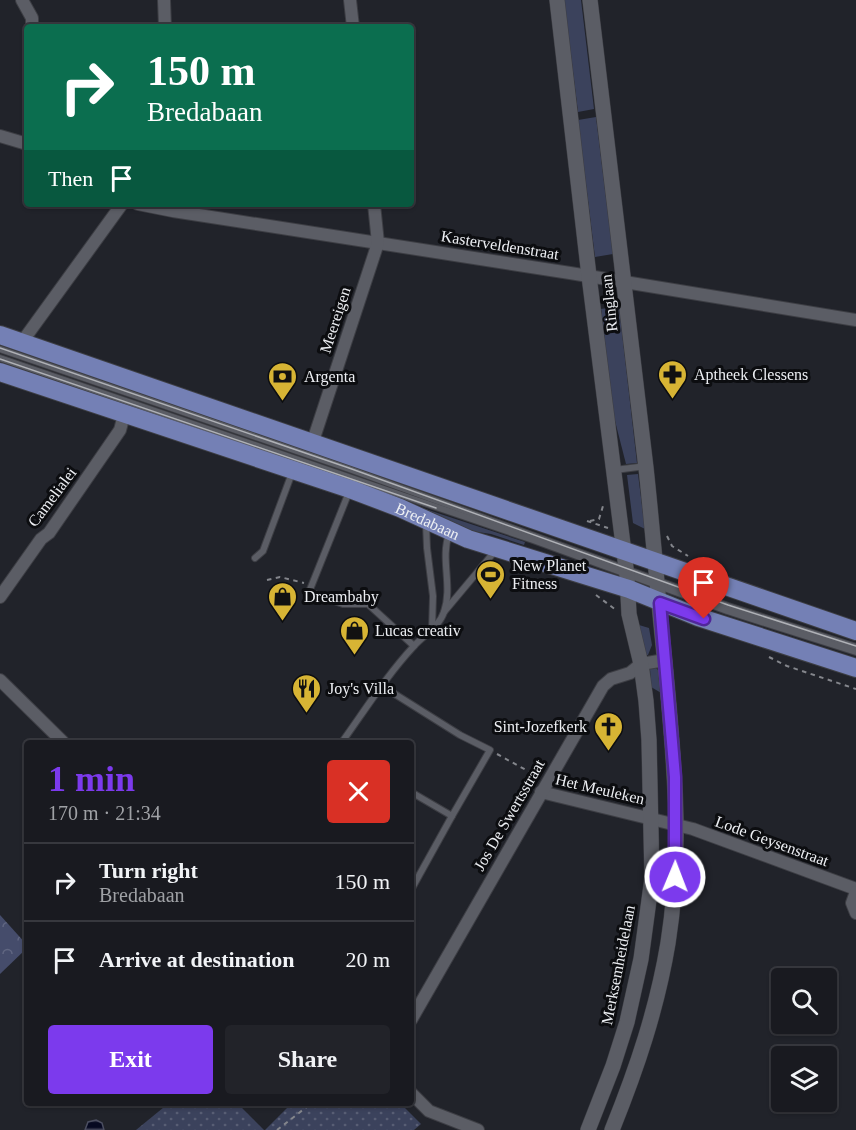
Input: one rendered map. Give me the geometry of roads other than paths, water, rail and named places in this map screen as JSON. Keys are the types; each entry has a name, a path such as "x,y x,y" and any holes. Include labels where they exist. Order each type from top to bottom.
{"main road":[{"name":"Bredabaan","path":"0,335 312,444 627,571 659,590 819,658 856,668"},
{"name":"Bredabaan","path":"0,372 350,489 400,508 450,531 498,548 627,571 656,562 856,631"}],"street":[{"path":"22,0 32,18 32,24"},
{"path":"164,0 165,24"},
{"path":"350,0 353,24"},
{"name":"Ringlaan","path":"557,0 589,276 627,571"},
{"name":"Ringlaan","path":"590,0 625,283 659,590"},
{"path":"0,136 24,143"},
{"path":"22,342 120,207"},
{"name":"Meereigen","path":"312,444 378,243 374,207"},
{"name":"Kasterveldenstraat","path":"173,208 856,320"},
{"name":"Camelialei","path":"0,597 41,539 49,533 120,430 124,415"},
{"name":"Merksemheidelaan","path":"588,1130 627,1022 641,959 652,878 649,740 641,664 629,614 627,571"},
{"path":"612,1130 638,1067 657,997 668,942 675,877 677,825 672,729 659,590"},
{"name":"Jos De Swertsstraat","path":"414,1015 603,686 611,678 630,673 641,664 665,660"},
{"path":"0,680 61,740"},
{"name":"Het Meuleken","path":"544,787 677,825"},
{"name":"Lode Geysenstraat","path":"677,825 856,890 852,903 856,913"},
{"path":"414,1096 429,1111 478,1130"}],"lane":[{"path":"0,349 349,469 627,571"},
{"path":"0,358 627,571"},
{"path":"614,470 646,466"},
{"path":"255,558 263,550 293,470"},
{"path":"350,489 309,592 343,604 368,604 414,646"},
{"path":"426,520 426,548 433,596 432,631"},
{"path":"444,613 448,588 445,545 450,531"},
{"path":"343,740 414,646 432,631 444,613 498,548"},
{"path":"659,590 728,606 856,647"},
{"path":"659,590 856,652"},
{"path":"433,596 447,597"},
{"path":"382,686 460,735 490,750 414,885"},
{"path":"414,794 452,816"}],"tram line":[{"path":"0,348 349,468 728,605 856,646"},
{"path":"0,359 436,508"}],"place":[{"name":"Aptheek Clessens","path":"673,400"},
{"name":"Argenta","path":"283,402"},
{"name":"New Planet Fitness","path":"491,600"},
{"name":"Dreambaby","path":"283,622"},
{"name":"Lucas creativ","path":"354,656"},
{"name":"Joy's Villa","path":"307,714"},
{"name":"Sint-Jozefkerk","path":"608,752"}]}
